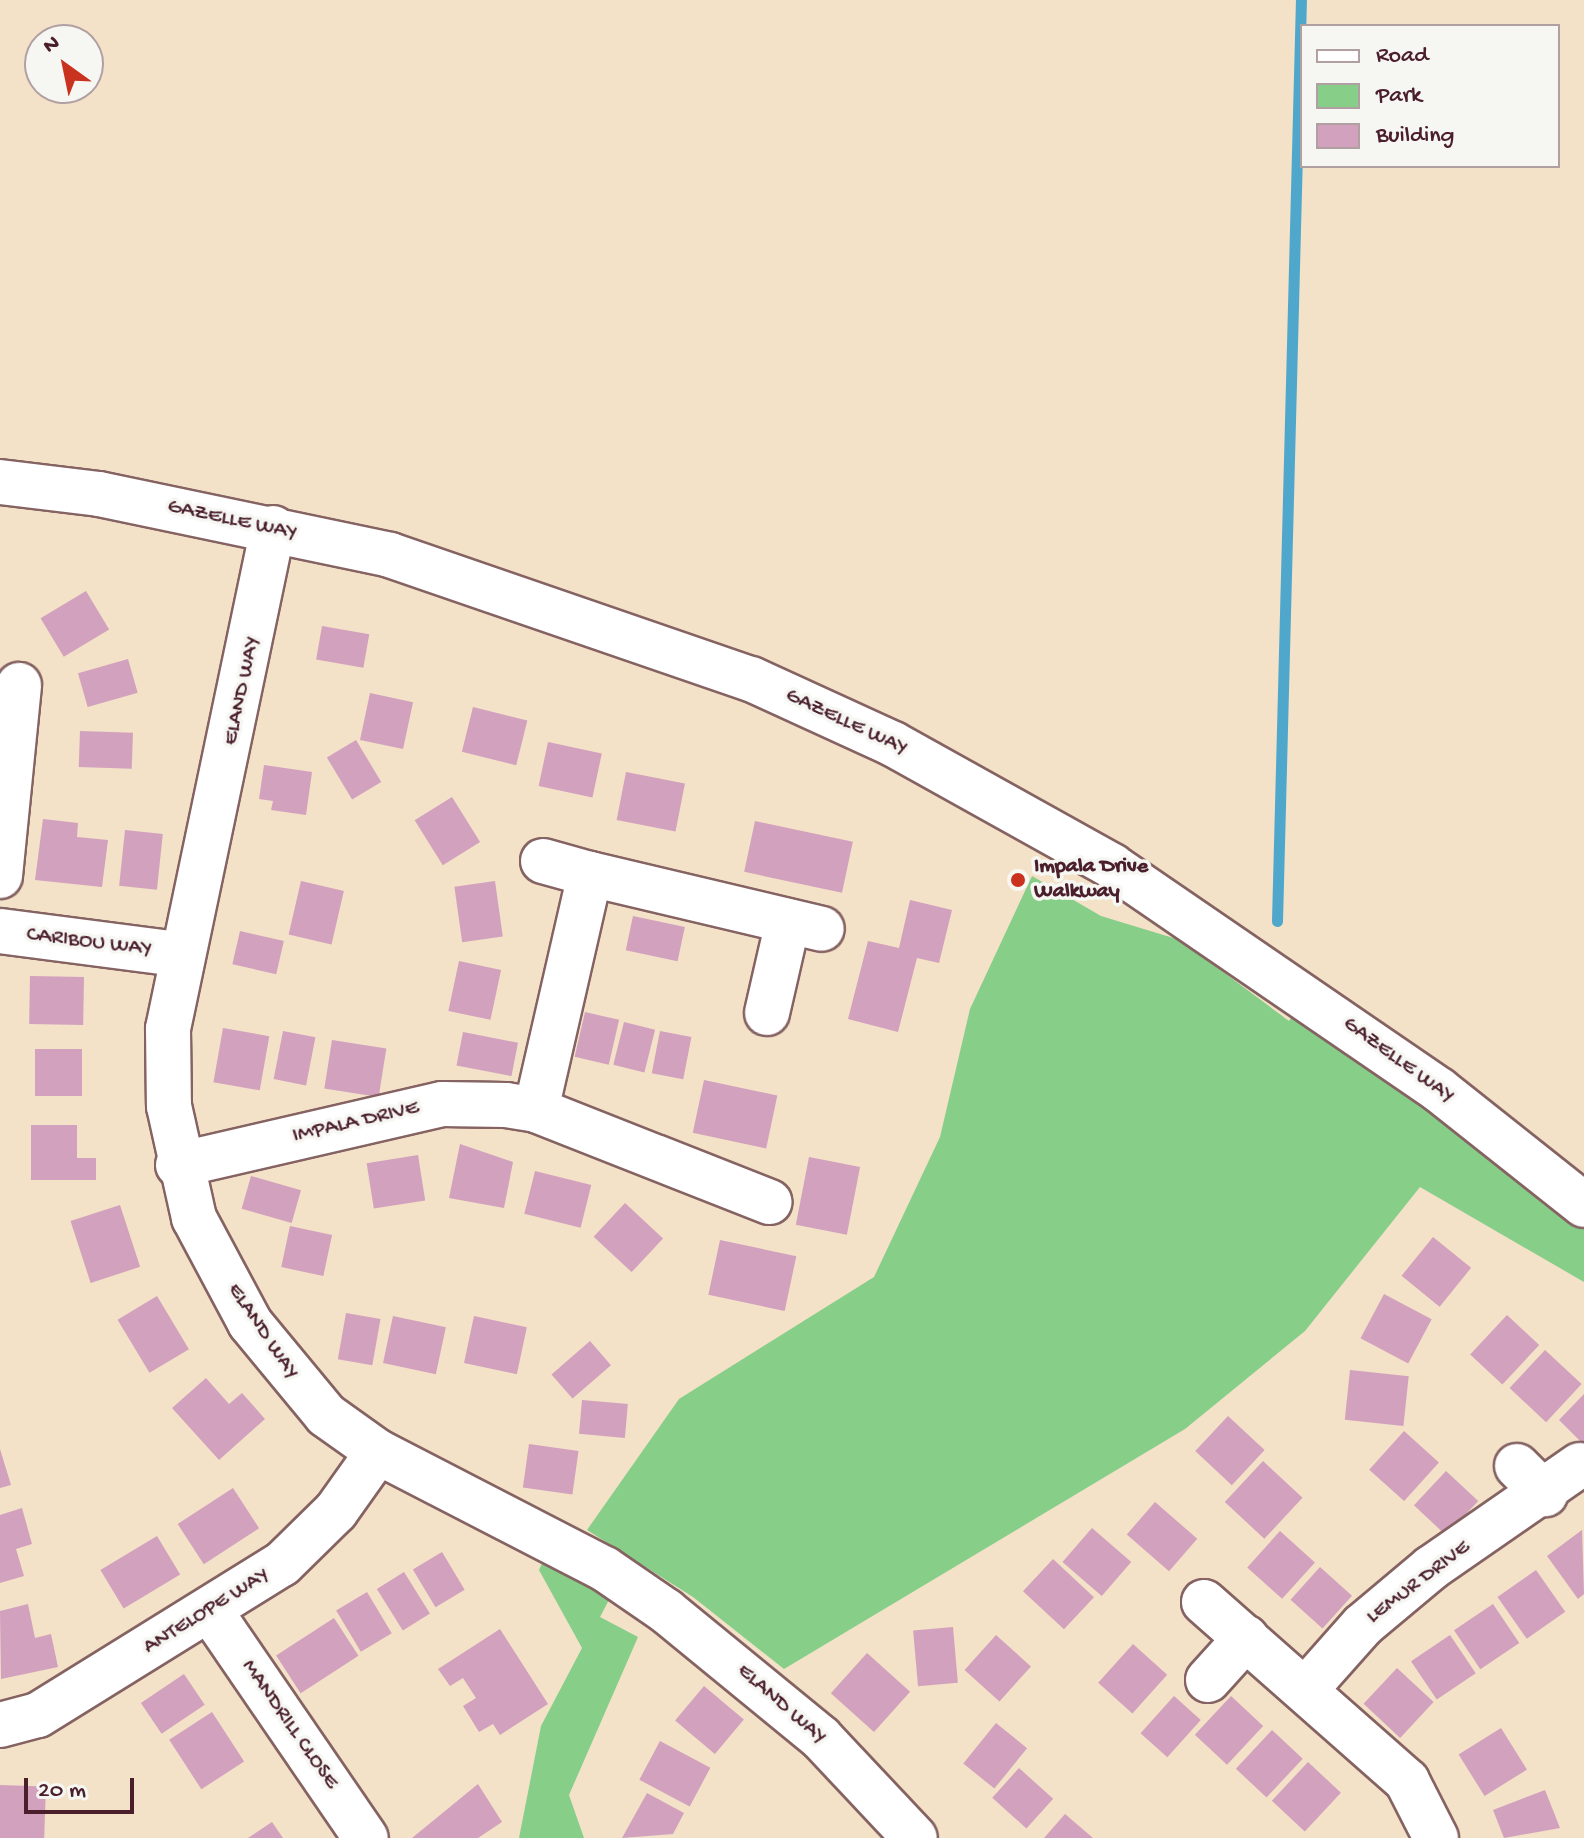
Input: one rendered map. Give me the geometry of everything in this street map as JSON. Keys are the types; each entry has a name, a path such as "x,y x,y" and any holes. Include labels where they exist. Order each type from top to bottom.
{"street":[{"name":"GAZELLE WAY","path":"0,482 273,528 470,577 751,679 893,744 1112,866 1368,1039 1584,1205"},
{"name":"ELAND WAY","path":"273,528 235,736 178,954 167,1067 178,1165 219,1268 274,1357 326,1415 378,1452 623,1580 821,1738 891,1830"},
{"path":"0,876 6,762 19,685"},
{"path":"543,861 805,925 767,1013"},
{"path":"536,1110 590,874"},
{"name":"CARIBOU WAY","path":"0,931 178,954"},
{"name":"IMPALA DRIVE","path":"178,1165 442,1104 536,1110 770,1202"},
{"name":"ANTELOPE WAY","path":"0,1725 38,1715 211,1612 282,1564 336,1511 378,1452"},
{"name":"LEMUR DRIVE","path":"1307,1688 1363,1625 1531,1480 1580,1465"},
{"path":"1204,1602 1307,1688 1407,1781 1436,1838"},
{"name":"MANDRILL CLOSE","path":"211,1612 366,1838"},
{"path":"1208,1680 1246,1638"}],"green space":[{"path":"1032,876 1101,916 1180,940 1289,1021 1297,1008 1584,1229 1584,1282 1420,1187 1305,1331 1185,1429 784,1669 693,1597 587,1530 679,1399 874,1277 940,1137 970,1009"},
{"path":"544,1559 610,1598 600,1617 638,1637 569,1795 584,1838 519,1838 541,1726 582,1648 539,1570"}],"building":[{"path":"86,591 109,630 64,657 41,618"},
{"path":"322,626 369,634 363,668 316,659"},
{"path":"128,659 138,693 88,707 78,673"},
{"path":"370,693 413,702 403,749 360,740"},
{"path":"473,707 527,721 516,765 462,752"},
{"path":"80,731 133,733 132,769 79,767"},
{"path":"356,740 381,782 352,800 327,758"},
{"path":"548,742 602,753 592,797 539,786"},
{"path":"264,765 312,772 306,815 271,810 273,801 259,799"},
{"path":"626,772 685,783 676,832 617,820"},
{"path":"452,797 480,842 443,865 415,820"},
{"path":"43,819 78,823 77,837 108,840 102,887 35,880"},
{"path":"755,821 853,842 842,893 744,872"},
{"path":"125,830 163,834 157,890 119,886"},
{"path":"301,881 344,891 331,944 289,935"},
{"path":"495,881 503,936 462,942 454,887"},
{"path":"910,900 952,910 939,963 917,958 898,1032 848,1019 868,941 899,948"},
{"path":"633,916 685,927 678,961 626,950"},
{"path":"240,931 284,941 276,974 232,964"},
{"path":"459,961 501,970 490,1020 448,1011"},
{"path":"30,976 84,977 83,1025 29,1024"},
{"path":"585,1012 619,1020 609,1065 575,1057"},
{"path":"624,1022 655,1030 644,1072 613,1065"},
{"path":"223,1028 269,1036 260,1090 213,1082"},
{"path":"283,1031 315,1037 306,1085 274,1079"},
{"path":"660,1031 691,1037 683,1079 652,1073"},
{"path":"463,1032 518,1043 511,1076 457,1065"},
{"path":"332,1040 386,1049 379,1097 324,1088"},
{"path":"35,1049 82,1049 82,1096 35,1096"},
{"path":"704,1080 777,1096 766,1148 693,1133"},
{"path":"31,1125 77,1125 77,1158 96,1158 96,1180 31,1180"},
{"path":"460,1144 513,1162 504,1208 449,1198"},
{"path":"418,1155 425,1200 374,1209 367,1163"},
{"path":"809,1157 860,1167 847,1235 796,1225"},
{"path":"535,1171 591,1185 581,1228 524,1214"},
{"path":"251,1176 301,1190 292,1223 242,1209"},
{"path":"625,1203 663,1238 632,1272 594,1237"},
{"path":"120,1205 140,1267 91,1283 71,1221"},
{"path":"290,1226 332,1235 323,1276 281,1267"},
{"path":"1433,1237 1471,1268 1440,1307 1402,1276"},
{"path":"720,1240 796,1256 785,1311 708,1295"},
{"path":"1384,1294 1432,1319 1408,1363 1361,1338"},
{"path":"157,1296 189,1349 150,1373 118,1320"},
{"path":"346,1313 380,1319 372,1365 338,1359"},
{"path":"1507,1315 1539,1345 1502,1385 1470,1354"},
{"path":"393,1316 446,1327 436,1374 383,1363"},
{"path":"474,1316 527,1327 517,1374 464,1363"},
{"path":"590,1341 611,1365 573,1399 552,1374"},
{"path":"1545,1350 1582,1384 1546,1422 1510,1388"},
{"path":"1350,1370 1409,1376 1403,1426 1345,1420"},
{"path":"206,1378 229,1404 242,1393 265,1419 219,1460 172,1408"},
{"path":"1584,1394 1584,1445 1559,1420"},
{"path":"582,1400 628,1404 625,1438 579,1434"},
{"path":"1228,1416 1265,1450 1232,1485 1195,1451"},
{"path":"1404,1431 1439,1462 1404,1501 1369,1470"},
{"path":"529,1444 579,1451 572,1495 523,1488"},
{"path":"0,1449 11,1485 0,1488"},
{"path":"1263,1461 1302,1498 1264,1539 1225,1502"},
{"path":"1446,1471 1478,1501 1446,1535 1414,1505"},
{"path":"233,1488 259,1528 204,1564 178,1524"},
{"path":"1155,1502 1197,1539 1169,1571 1127,1534"},
{"path":"22,1508 32,1544 16,1549 24,1576 0,1583 0,1515"},
{"path":"1092,1528 1131,1562 1102,1596 1062,1562"},
{"path":"1582,1530 1584,1594 1578,1599 1547,1556"},
{"path":"1280,1531 1315,1562 1282,1599 1247,1567"},
{"path":"157,1536 180,1575 124,1609 100,1570"},
{"path":"442,1552 465,1590 436,1607 413,1570"},
{"path":"1053,1559 1094,1597 1064,1629 1023,1591"},
{"path":"1320,1567 1352,1596 1323,1628 1291,1600"},
{"path":"1536,1570 1565,1612 1527,1639 1497,1597"},
{"path":"404,1572 430,1614 403,1631 377,1589"},
{"path":"367,1592 392,1633 361,1652 336,1611"},
{"path":"28,1604 35,1638 51,1634 58,1667 1,1679 0,1611"},
{"path":"1493,1604 1519,1643 1480,1669 1454,1630"},
{"path":"334,1618 359,1656 301,1693 276,1656"},
{"path":"953,1627 958,1683 918,1686 913,1630"},
{"path":"500,1629 548,1704 500,1735 493,1724 479,1732 463,1706 476,1698 463,1678 450,1686 438,1669"},
{"path":"996,1635 1031,1666 999,1701 965,1670"},
{"path":"1450,1635 1476,1673 1437,1699 1411,1661"},
{"path":"1133,1644 1167,1675 1132,1713 1098,1683"},
{"path":"867,1653 910,1692 874,1732 831,1693"},
{"path":"1397,1668 1434,1702 1400,1738 1364,1704"},
{"path":"184,1674 205,1705 162,1734 141,1703"},
{"path":"704,1686 744,1719 715,1754 675,1720"},
{"path":"1174,1696 1201,1720 1167,1757 1141,1733"},
{"path":"1231,1696 1263,1726 1227,1765 1195,1735"},
{"path":"212,1712 244,1761 201,1789 169,1740"},
{"path":"996,1723 1027,1748 994,1789 963,1763"},
{"path":"1501,1728 1527,1770 1485,1796 1459,1754"},
{"path":"1272,1730 1303,1759 1267,1797 1236,1769"},
{"path":"660,1741 710,1768 690,1807 639,1780"},
{"path":"1308,1762 1341,1793 1305,1831 1272,1801"},
{"path":"1019,1768 1053,1799 1026,1829 992,1798"},
{"path":"478,1784 502,1822 478,1838 412,1838"},
{"path":"0,1785 46,1787 44,1838 0,1838"},
{"path":"1545,1790 1560,1828 1504,1838 1493,1810"},
{"path":"647,1793 684,1813 673,1834 622,1838"},
{"path":"1065,1814 1093,1838 1044,1838"},
{"path":"272,1822 283,1838 248,1838"}],"waterway":[{"path":"1300,24 1301,0"},
{"path":"1277,921 1300,38"}],"place":[{"name":"Impala Drive Walkway","path":"1018,880"}]}
